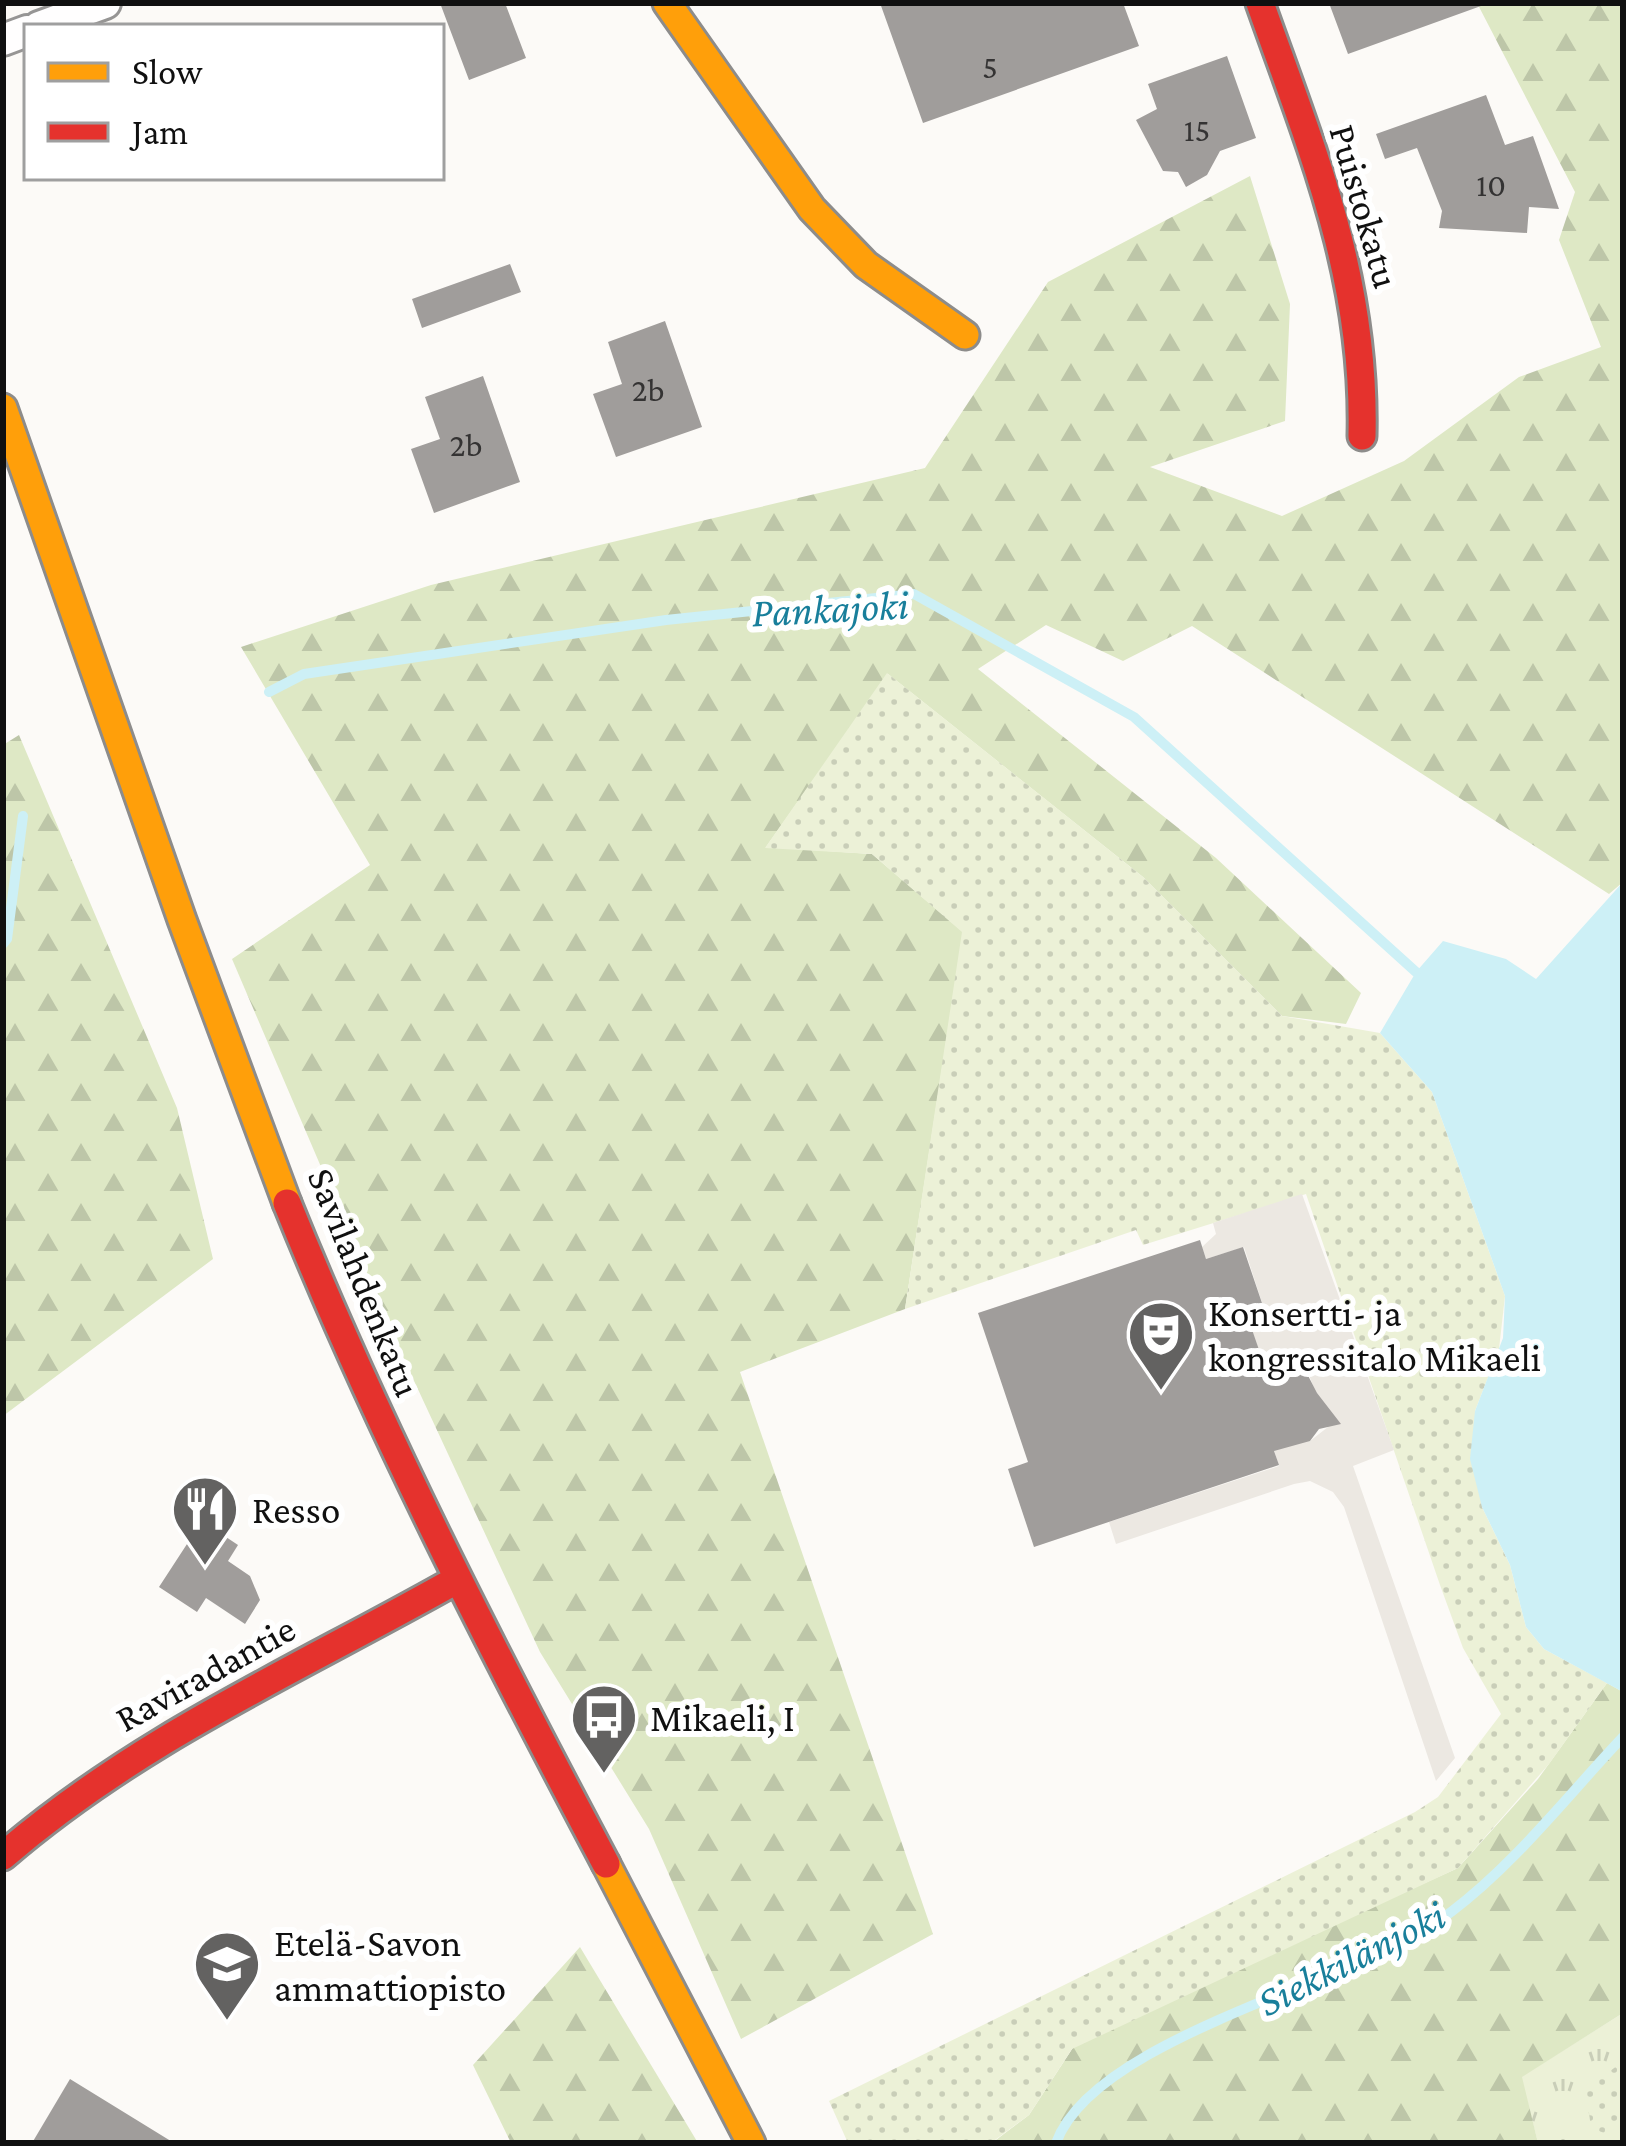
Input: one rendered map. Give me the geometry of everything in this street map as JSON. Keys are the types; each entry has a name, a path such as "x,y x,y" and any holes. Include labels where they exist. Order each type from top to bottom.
{"main road":[{"path":"668,3 812,209 866,266 965,335"},
{"name":"Puistokatu","path":"1260,3 1352,280 1361,346 1362,436"},
{"name":"Savilahdenkatu","path":"3,408 305,1246 381,1424 751,2143"},
{"name":"Raviradantie","path":"3,1856 81,1790 165,1734 458,1579"}],"street":[{"path":"47,24 105,3"}],"green space":[{"path":"1477,3 1623,3 1623,882 1609,894 1192,626 1123,661 1046,625 978,669 1216,858 1361,993 1346,1024 1282,1016 1143,877 888,674 766,847 872,854 963,932 905,1309 740,1372 933,1934 741,2039 649,1829 540,1652 396,1342 232,959 370,865 241,647 431,585 925,468 1048,282 1250,176 1290,304 1285,421 1150,467 1282,516 1404,461 1519,377 1601,347 1559,240 1575,192"},
{"path":"887,673 1143,877 1282,1016 1380,1033 1432,1092 1505,1296 1499,1349 1475,1411 1482,1507 1510,1565 1526,1627 1544,1649 1607,1683 1549,1764 1458,1868 1072,2049 1029,2115 991,2143 848,2143 829,2101 1415,1812 1438,1797 1501,1714 1463,1648 1306,1194 1143,1245 1136,1230 905,1309 962,932 872,854 765,848"},
{"path":"19,735 177,1108 213,1259 3,1416 3,745"},
{"path":"1607,1683 1623,1692 1623,2013 1522,2077 1538,2143 992,2143 1029,2115 1078,2040 1458,1868 1538,1779"},
{"path":"580,1947 698,2143 511,2143 473,2065"},
{"path":"1623,2013 1623,2143 1538,2143 1521,2077"},
{"path":"1623,2061 1623,2140 1591,2128 1586,2090"}],"shaded area":[{"path":"1302,1194 1394,1450 1353,1466 1455,1758 1436,1781 1344,1507 1333,1492 1310,1481 1294,1484 1116,1544 1109,1522 1279,1466 1267,1429 1310,1441 1328,1427 1308,1372 1299,1362 1286,1365 1253,1392 1260,1354 1247,1315 1264,1309 1244,1247 1206,1259 1202,1247 1216,1234 1213,1223"}],"water":[{"path":"1623,882 1623,1692 1544,1649 1526,1627 1510,1565 1482,1507 1470,1459 1475,1411 1503,1338 1505,1296 1432,1092 1380,1033 1416,972 1443,941 1506,959 1536,979"}],"building":[{"path":"440,3 505,3 526,58 469,80"},
{"path":"880,3 1123,3 1139,46 923,123"},
{"path":"1329,3 1480,3 1481,6 1348,54"},
{"path":"1227,56 1256,138 1220,151 1207,175 1186,187 1178,172 1163,171 1136,120 1157,109 1148,84"},
{"path":"1486,95 1505,145 1533,136 1559,209 1529,207 1527,233 1439,228 1442,211 1417,148 1385,159 1376,134"},
{"path":"510,264 521,292 422,328 412,299"},
{"path":"665,321 702,427 616,457 593,394 622,384 608,342"},
{"path":"483,376 520,482 434,513 411,449 440,439 425,397"},
{"name":"Konsertti- ja kongressitalo Mikaeli","path":"1200,1240 1206,1259 1243,1247 1264,1309 1247,1315 1267,1373 1300,1360 1341,1424 1319,1429 1310,1441 1274,1451 1279,1465 1034,1547 1008,1469 1028,1462 978,1313"},
{"name":"Resso","path":"202,1521 238,1545 228,1561 250,1576 260,1600 245,1624 206,1598 197,1612 159,1587"},
{"path":"70,2079 174,2143 32,2143"}],"waterway":[{"name":"Pankajoki","path":"269,692 304,674 666,620 914,594 1134,717 1416,972"},
{"name":"Pankajoki","path":"3,944 23,816"},
{"name":"Siekkilänjoki","path":"1056,2143 1080,2105 1121,2072 1173,2041 1409,1938 1451,1912 1519,1851 1623,1737"}],"traffic: slow":[{"path":"667,3 812,209 866,265 965,335"},
{"path":"3,408 182,920 287,1203"},
{"path":"606,1864 751,2143"}],"traffic: jam":[{"path":"1260,3 1316,163 1345,268 1361,378 1362,436"},
{"path":"287,1203 398,1455 606,1864"},
{"path":"3,1856 110,1775 166,1740 458,1579"}],"place":[{"name":"Konsertti- ja kongressitalo Mikaeli","path":"1161,1393"},
{"name":"Resso","path":"205,1568"},
{"name":"Mikaeli, I","path":"604,1776"},
{"name":"Etelä-Savon ammattiopisto","path":"227,2023"}]}
